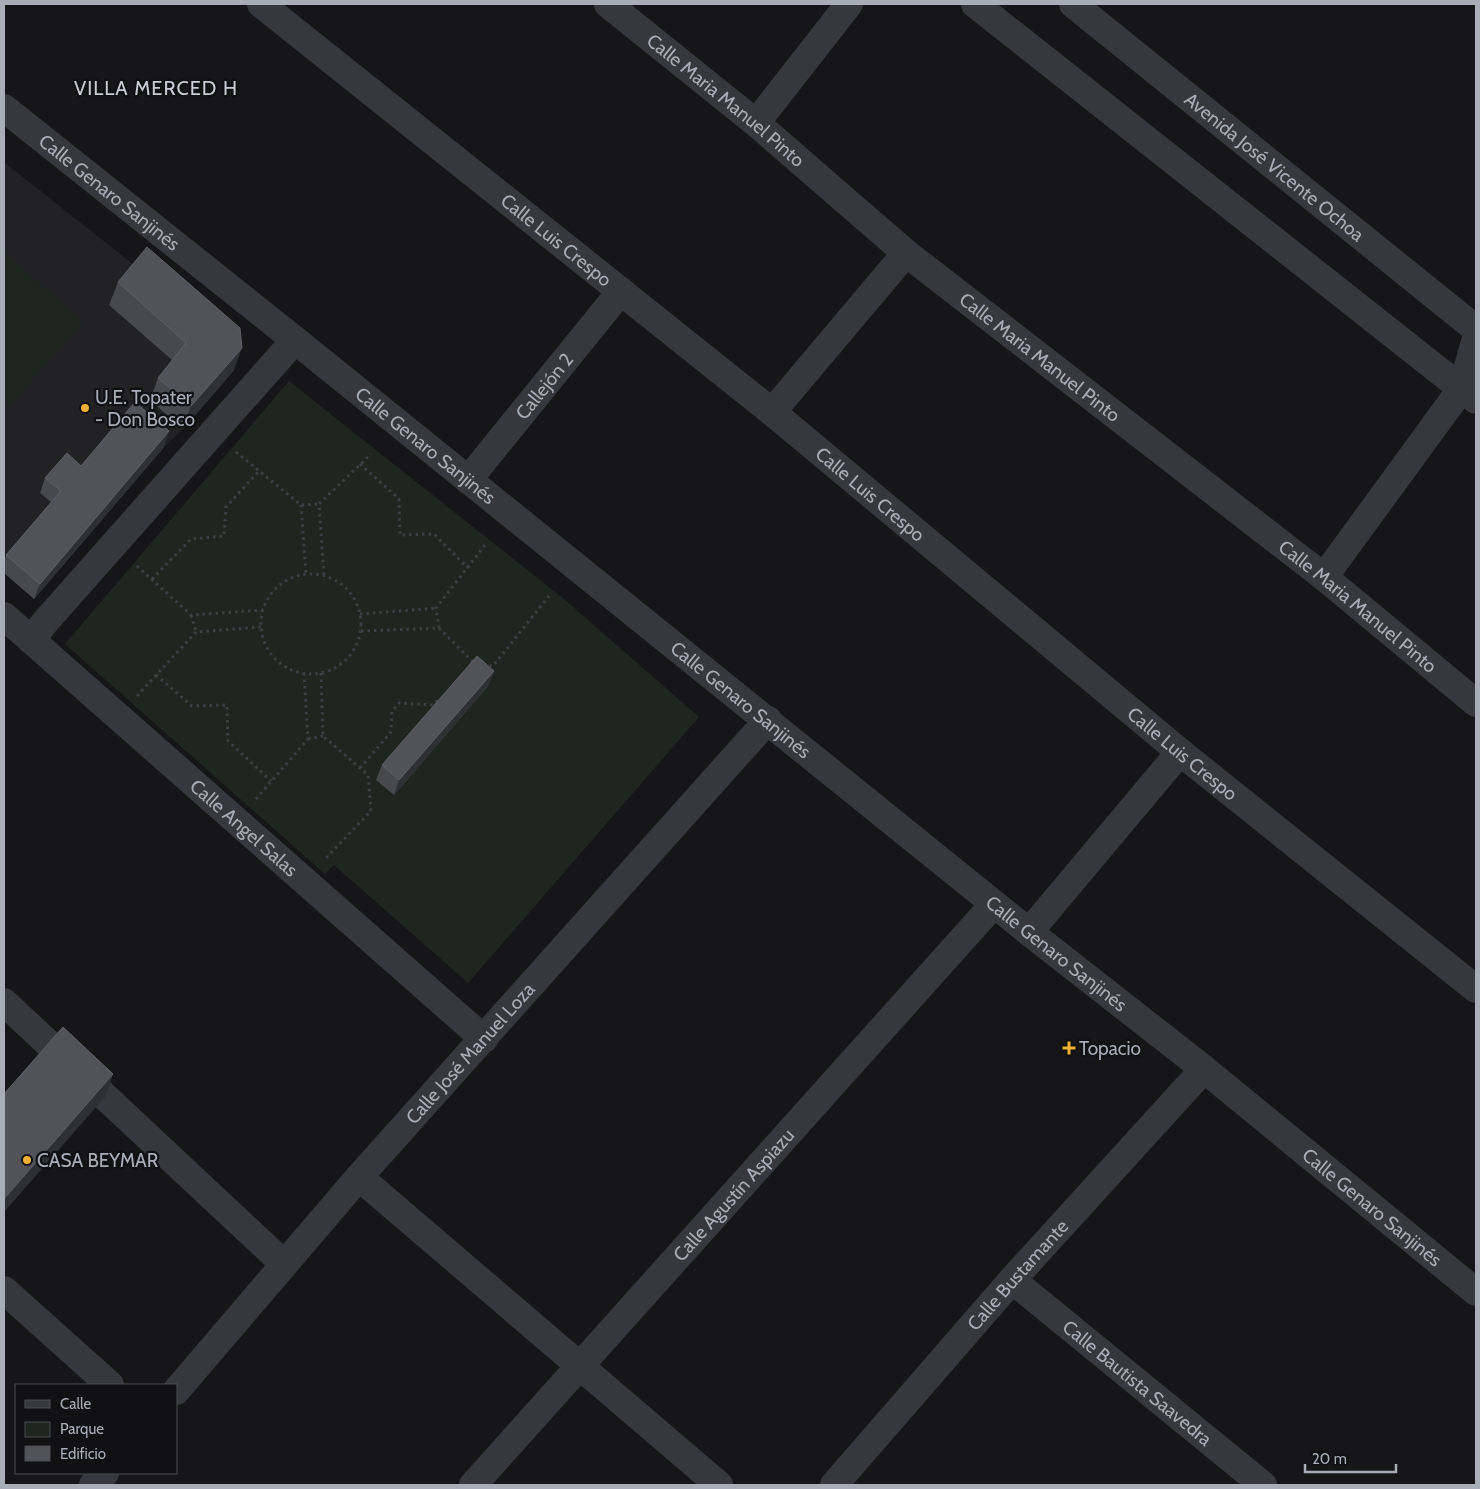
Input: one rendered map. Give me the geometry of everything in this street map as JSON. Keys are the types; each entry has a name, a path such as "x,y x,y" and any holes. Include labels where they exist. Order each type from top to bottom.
{"street":[{"name":"Calle Luis Crespo","path":"262,4 772,412 1180,752 1476,989"},
{"name":"Calle Maria Manuel Pinto","path":"608,4 756,123 906,253 1324,577 1476,703"},
{"path":"756,123 849,4"},
{"path":"976,4 1469,394"},
{"name":"Avenida José Vicente Ochoa","path":"1073,4 1476,329"},
{"name":"Calle Genaro Sanjinés","path":"4,108 768,720 994,904 1204,1069 1476,1292"},
{"path":"772,412 906,253"},
{"name":"Callejón 2","path":"468,480 621,291"},
{"path":"1324,577 1469,394 1476,338"},
{"path":"31,640 294,340"},
{"name":"Calle Angel Salas","path":"4,616 484,1039"},
{"name":"Calle José Manuel Loza","path":"178,1389 359,1177 768,720"},
{"path":"1030,932 1180,752"},
{"name":"Calle Agustín Aspiazu","path":"473,1485 994,904"},
{"path":"4,1002 284,1264"},
{"name":"Calle Bustamante","path":"843,1482 1012,1280 1204,1069"},
{"path":"359,1177 719,1485"},
{"name":"Calle Bautista Saavedra","path":"1012,1280 1263,1485"},
{"path":"4,1290 109,1384"},
{"path":"94,1485 103,1474"}],"path":[{"path":"235,452 301,505 319,504 371,454"},
{"path":"360,464 399,499 400,535 434,534 468,568"},
{"path":"152,579 192,538 224,536 226,507 259,471"},
{"path":"319,504 324,575"},
{"path":"301,505 306,574"},
{"path":"360,614 436,608 485,545"},
{"path":"137,566 191,615 196,632"},
{"path":"306,574 324,575 341,583 352,595 360,614 361,625 358,641 350,656 337,667 321,673 304,674 288,668 274,658 265,644 261,627 263,610 270,594 281,583 295,576 306,574"},
{"path":"436,608 439,628 473,663 493,666 549,596"},
{"path":"191,615 263,610"},
{"path":"135,698 196,632 261,627"},
{"path":"360,631 439,628"},
{"path":"321,673 324,736 368,775 371,811 326,858"},
{"path":"304,674 308,739"},
{"path":"156,675 192,706 227,704 228,741 271,781"},
{"path":"360,768 391,732 392,711 399,703 433,706 440,698"},
{"path":"255,799 308,739 324,736"}],"shaded area":[{"path":"4,162 139,269 231,351 234,370 183,429 164,447 34,599 4,573"}],"green space":[{"path":"4,252 83,322 10,405 4,399"},
{"path":"289,381 564,599 699,717 468,983 334,865 325,874 65,644"}],"building":[{"path":"147,247 240,328 242,348 191,406 158,378 186,343 118,282"},
{"path":"135,402 169,431 40,584 6,555 61,491 45,478 67,453 81,466"},
{"path":"477,656 494,671 399,780 382,765"},
{"name":"CASA BEYMAR","path":"63,1027 113,1074 4,1199 4,1094"}],"place":[{"name":"U.E. Topater - Don Bosco","path":"85,408"},
{"name":"Topacio","path":"1069,1048"},
{"name":"CASA BEYMAR","path":"27,1160"}],"district":[{"name":"VILLA MERCED H","path":"156,88"}]}
